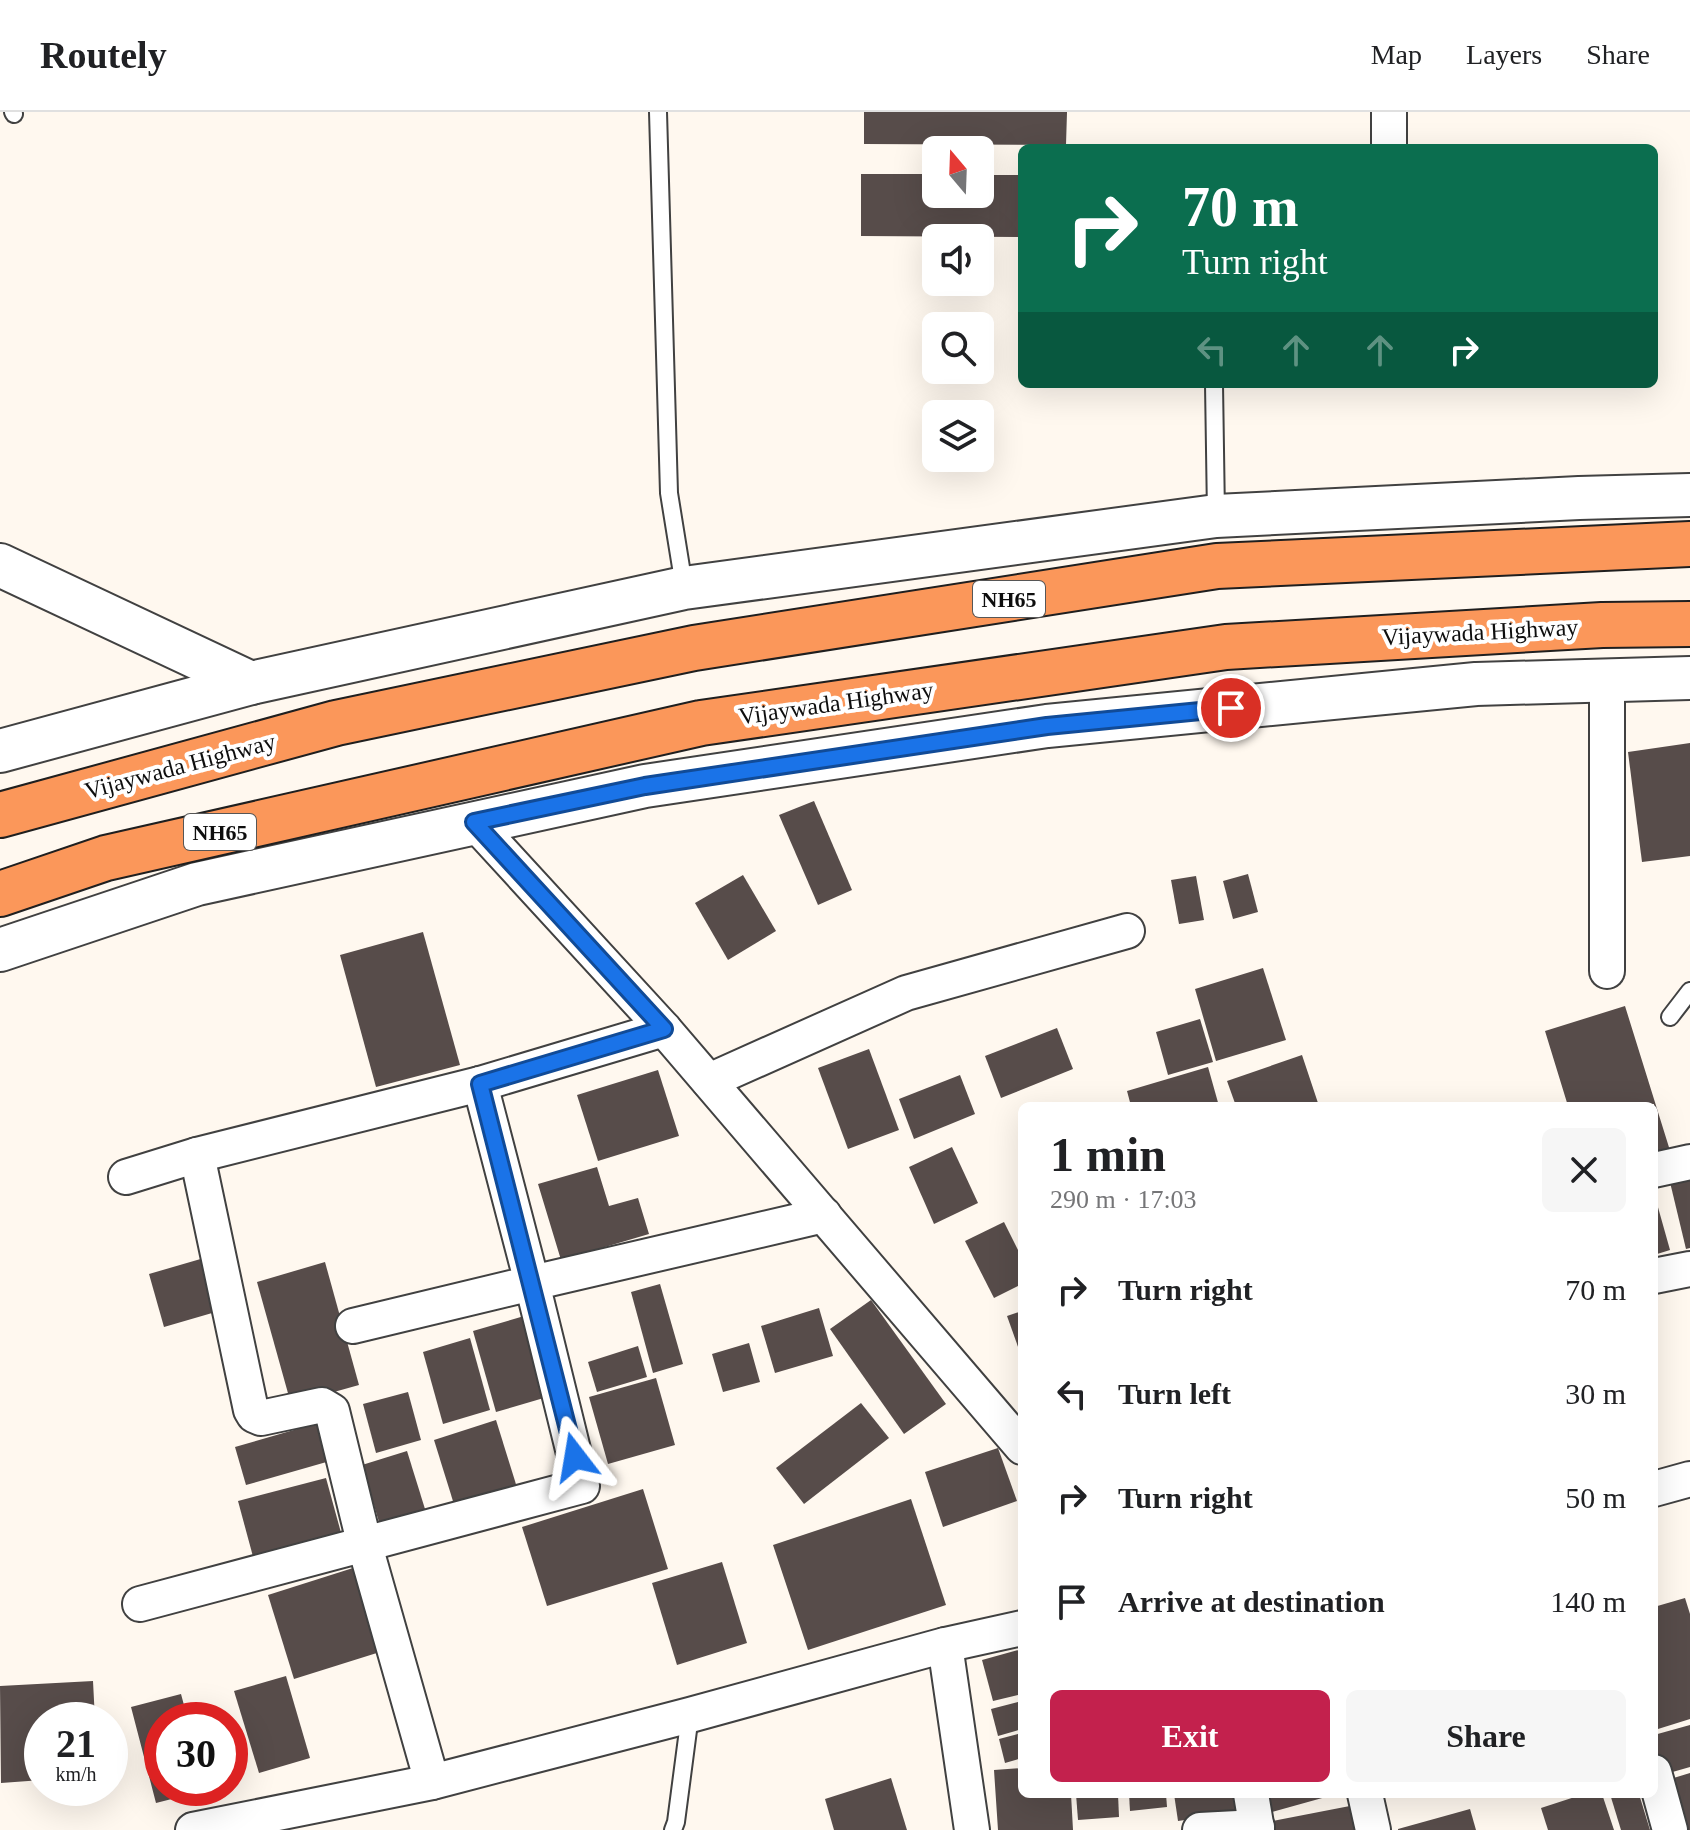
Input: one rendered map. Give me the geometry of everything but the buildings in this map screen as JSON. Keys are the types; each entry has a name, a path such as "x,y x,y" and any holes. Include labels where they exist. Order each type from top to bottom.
{"highway":[{"name":"Vijaywada Highway","path":"0,815 336,723 694,648 1217,566 1690,544"},
{"name":"Vijaywada Highway","path":"0,894 106,858 701,723 1226,647 1602,625 1690,624"}],"street":[{"path":"1389,112 1389,144"},
{"path":"0,751 251,683 684,588 1216,516 1690,495"},
{"path":"0,565 251,683"},
{"path":"0,950 197,884 645,786 1047,726 1476,684 1690,678"},
{"path":"1607,680 1607,971"},
{"path":"474,822 664,1029 1018,1441"},
{"path":"709,1081 906,993 1127,931"},
{"path":"126,1177 197,1155 480,1084 664,1029"},
{"path":"140,1604 582,1486 480,1084"},
{"path":"197,1155 251,1410 261,1418 322,1405 332,1411 365,1546 432,1782"},
{"path":"1658,1169 1690,1162"},
{"path":"353,1326 824,1215"},
{"path":"1658,1275 1690,1269"},
{"path":"1658,1488 1690,1479"},
{"path":"193,1830 432,1782 945,1645 1018,1629"},
{"path":"945,1645 972,1830"},
{"path":"1658,1786 1670,1830"},
{"path":"1366,1798 1373,1830"},
{"path":"1200,1830 1255,1817"}],"lane":[{"path":"658,112 669,493 684,588"},
{"path":"1214,388 1216,516"},
{"path":"1670,1017 1690,991"},
{"path":"673,1830 690,1715"}],"route":[{"path":"575,1457 480,1084 664,1029 474,822 645,786 1047,726 1231,708"}]}
